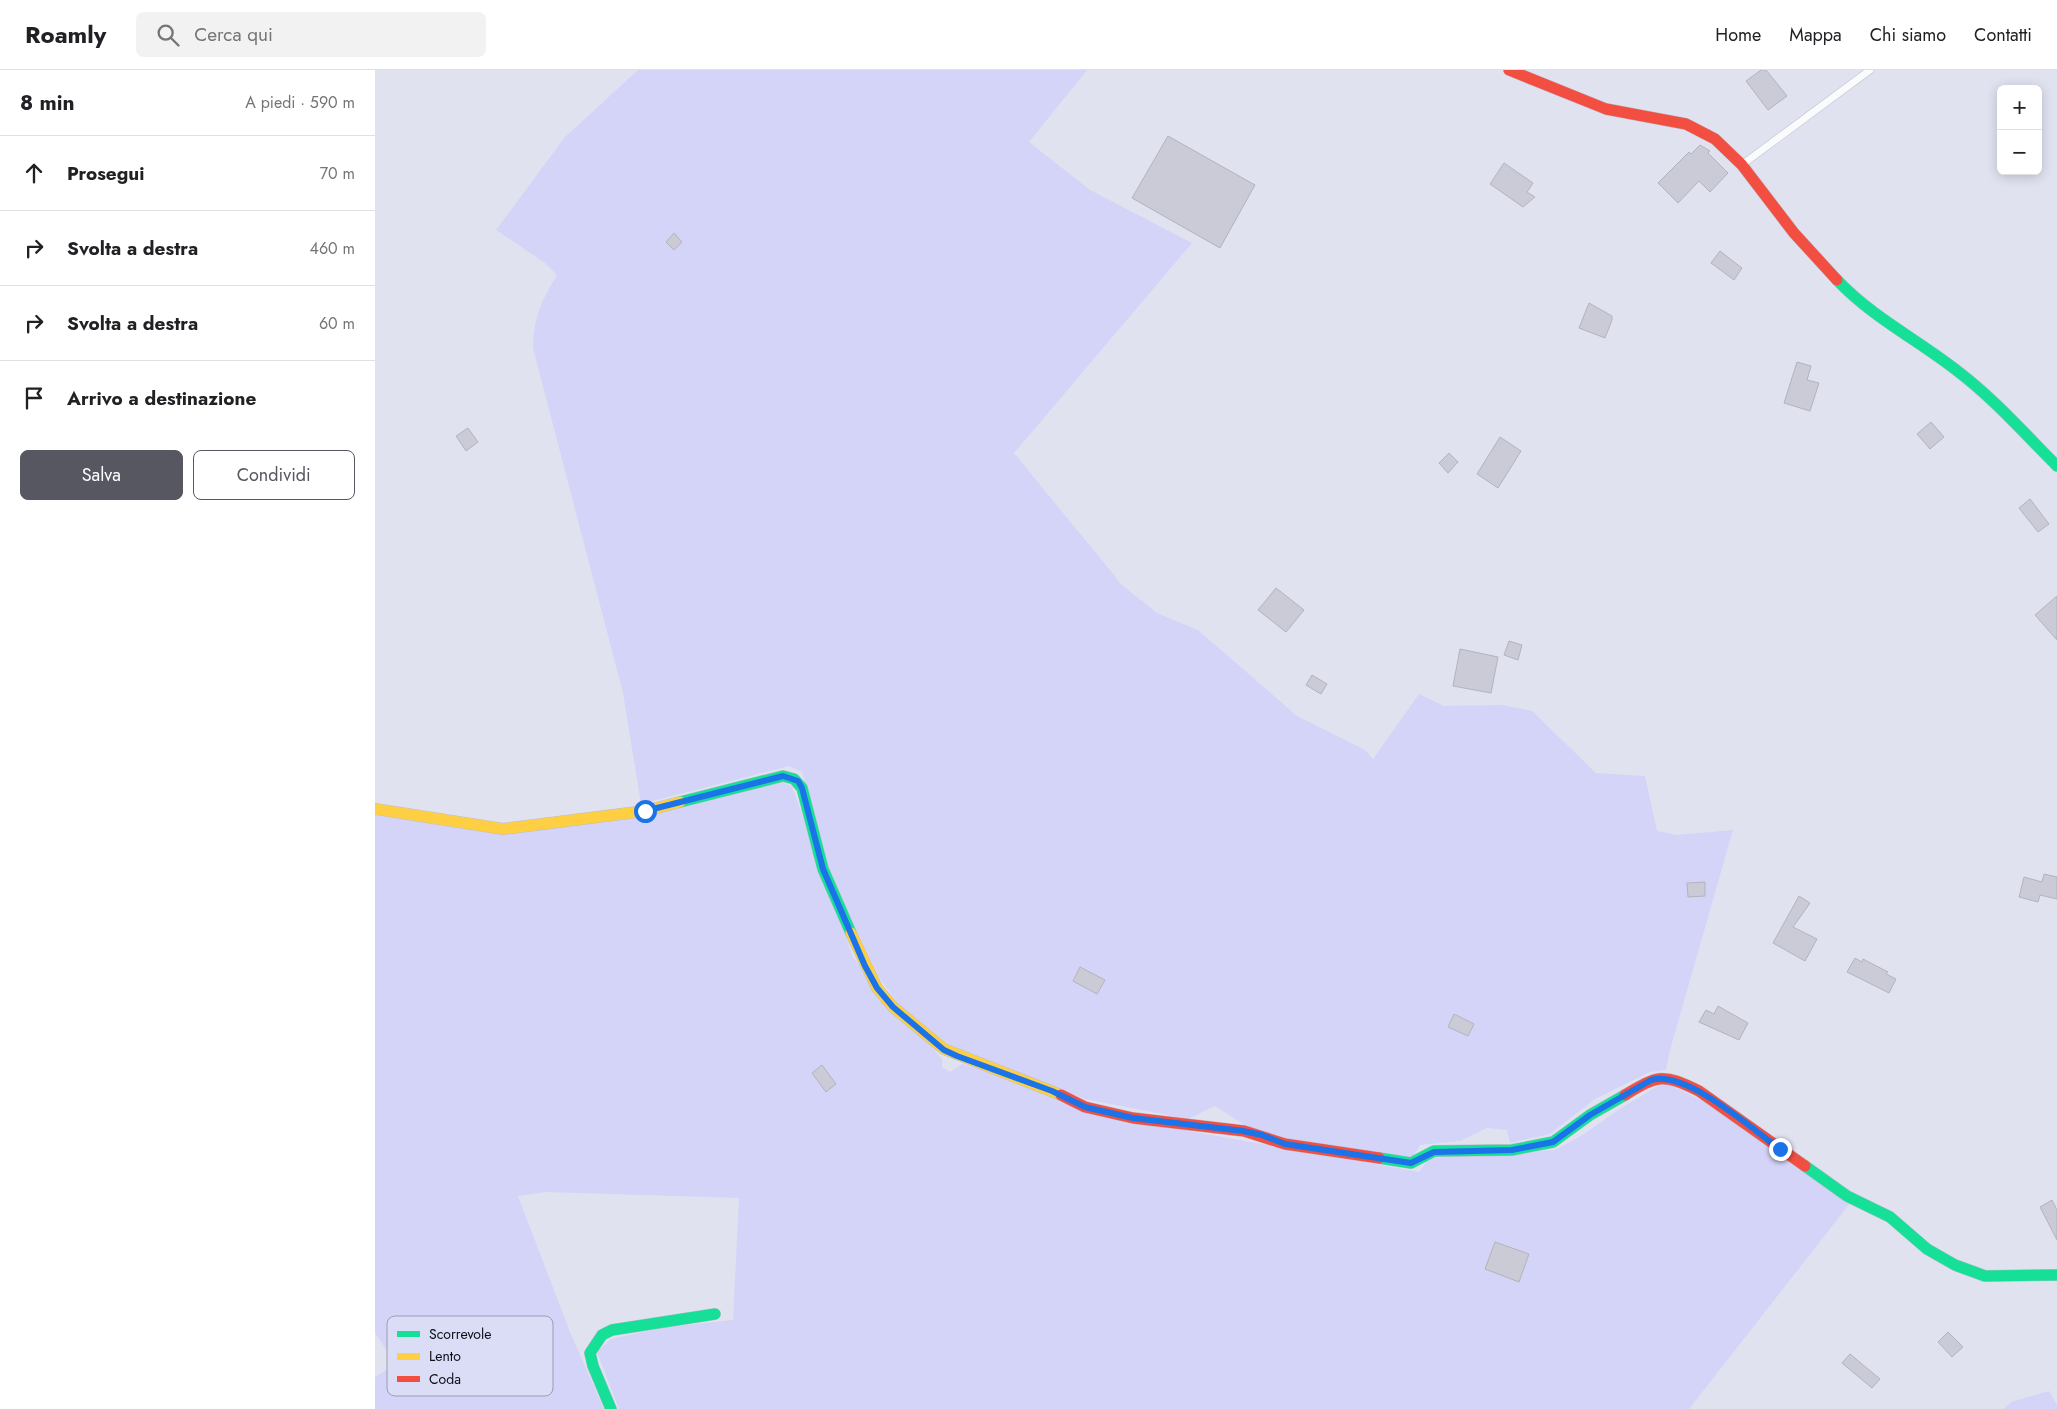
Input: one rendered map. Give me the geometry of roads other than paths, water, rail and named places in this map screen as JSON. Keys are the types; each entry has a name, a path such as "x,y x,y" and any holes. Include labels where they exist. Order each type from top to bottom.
{"street":[{"path":"1509,70 1606,109 1686,124 1715,139 1742,165 1794,233 1865,306 1959,372 1984,393 2057,466"},
{"path":"375,809 503,830 645,811 783,776 791,777 798,781 802,788 823,869 838,906 865,966 877,988 893,1007 944,1050 1052,1091 1085,1107 1133,1118 1243,1131 1262,1135 1285,1144 1411,1163 1434,1152 1512,1150 1553,1142 1590,1115 1651,1080 1661,1077 1673,1079 1699,1091 1847,1196 1890,1217 1927,1249 1955,1265 1985,1276 2057,1275"},
{"path":"611,1409 593,1366 590,1353 602,1335 612,1330 715,1314"}],"lane":[{"path":"1742,165 1870,70"}]}
